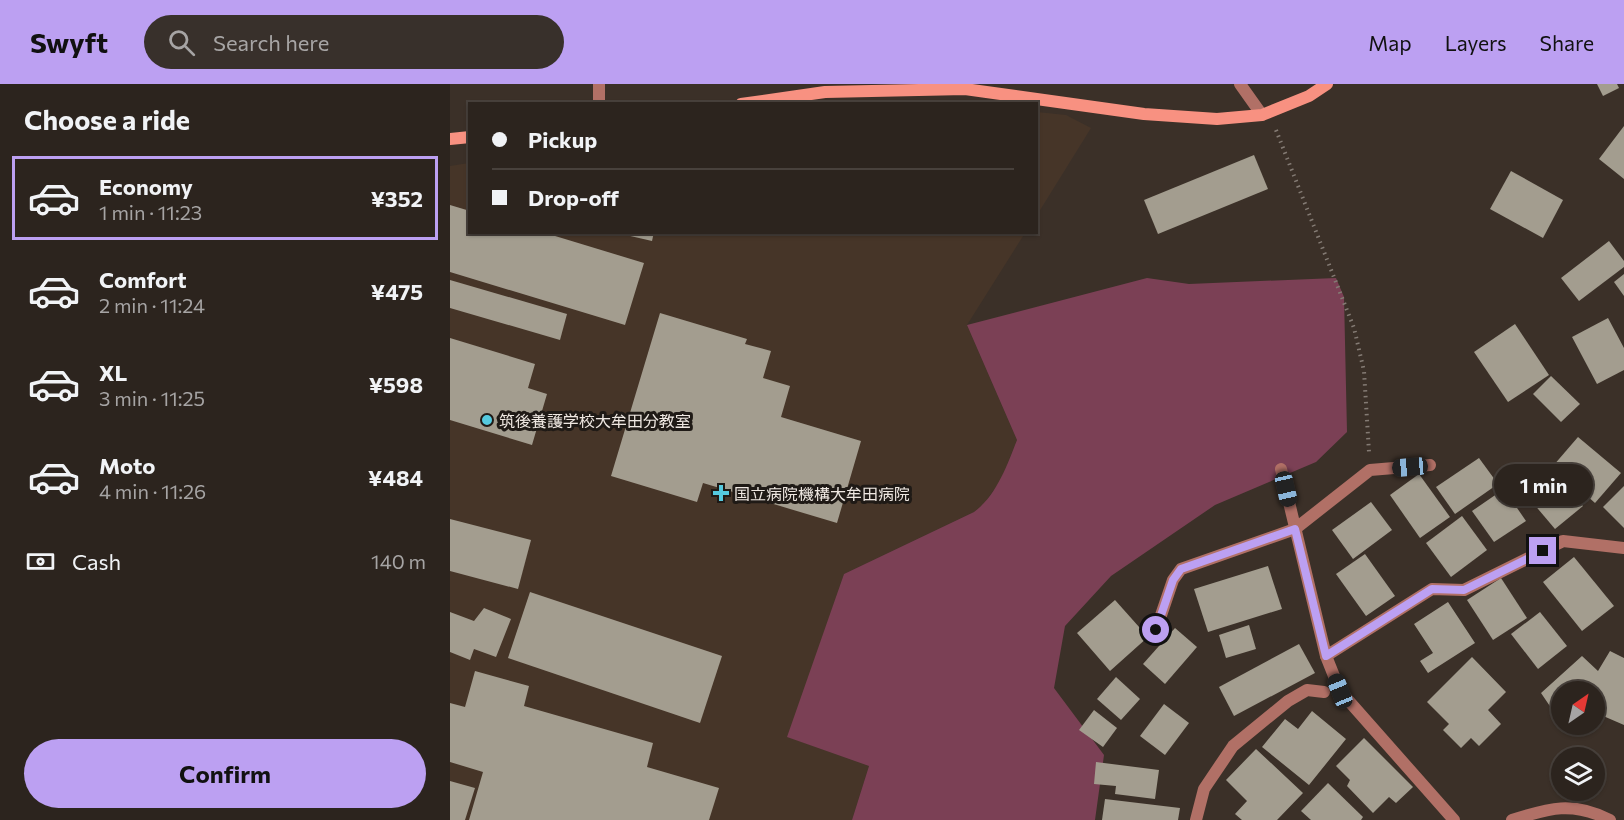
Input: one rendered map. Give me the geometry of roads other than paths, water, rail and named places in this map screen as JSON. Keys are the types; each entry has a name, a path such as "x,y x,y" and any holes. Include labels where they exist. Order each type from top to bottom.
{"main road":[{"path":"756,102 825,93 965,88 1144,114 1217,119 1262,115 1309,96 1328,84"},
{"path":"450,139 468,137"}],"street":[{"path":"599,84 599,102"},
{"path":"1240,84 1262,115"},
{"path":"1156,630 1173,580 1181,569 1295,529 1370,470 1430,465"},
{"path":"1281,470 1326,656 1340,691 1454,820"},
{"path":"1326,656 1432,589 1464,590 1563,541 1624,548"},
{"path":"1196,820 1204,789 1233,747 1288,701 1307,690 1324,692"},
{"path":"1512,820 1547,808 1582,809 1610,820"}],"place":[{"name":"筑後養護学校大牟田分教室","path":"487,420"},
{"name":"国立病院機構大牟田病院","path":"721,493"}]}
